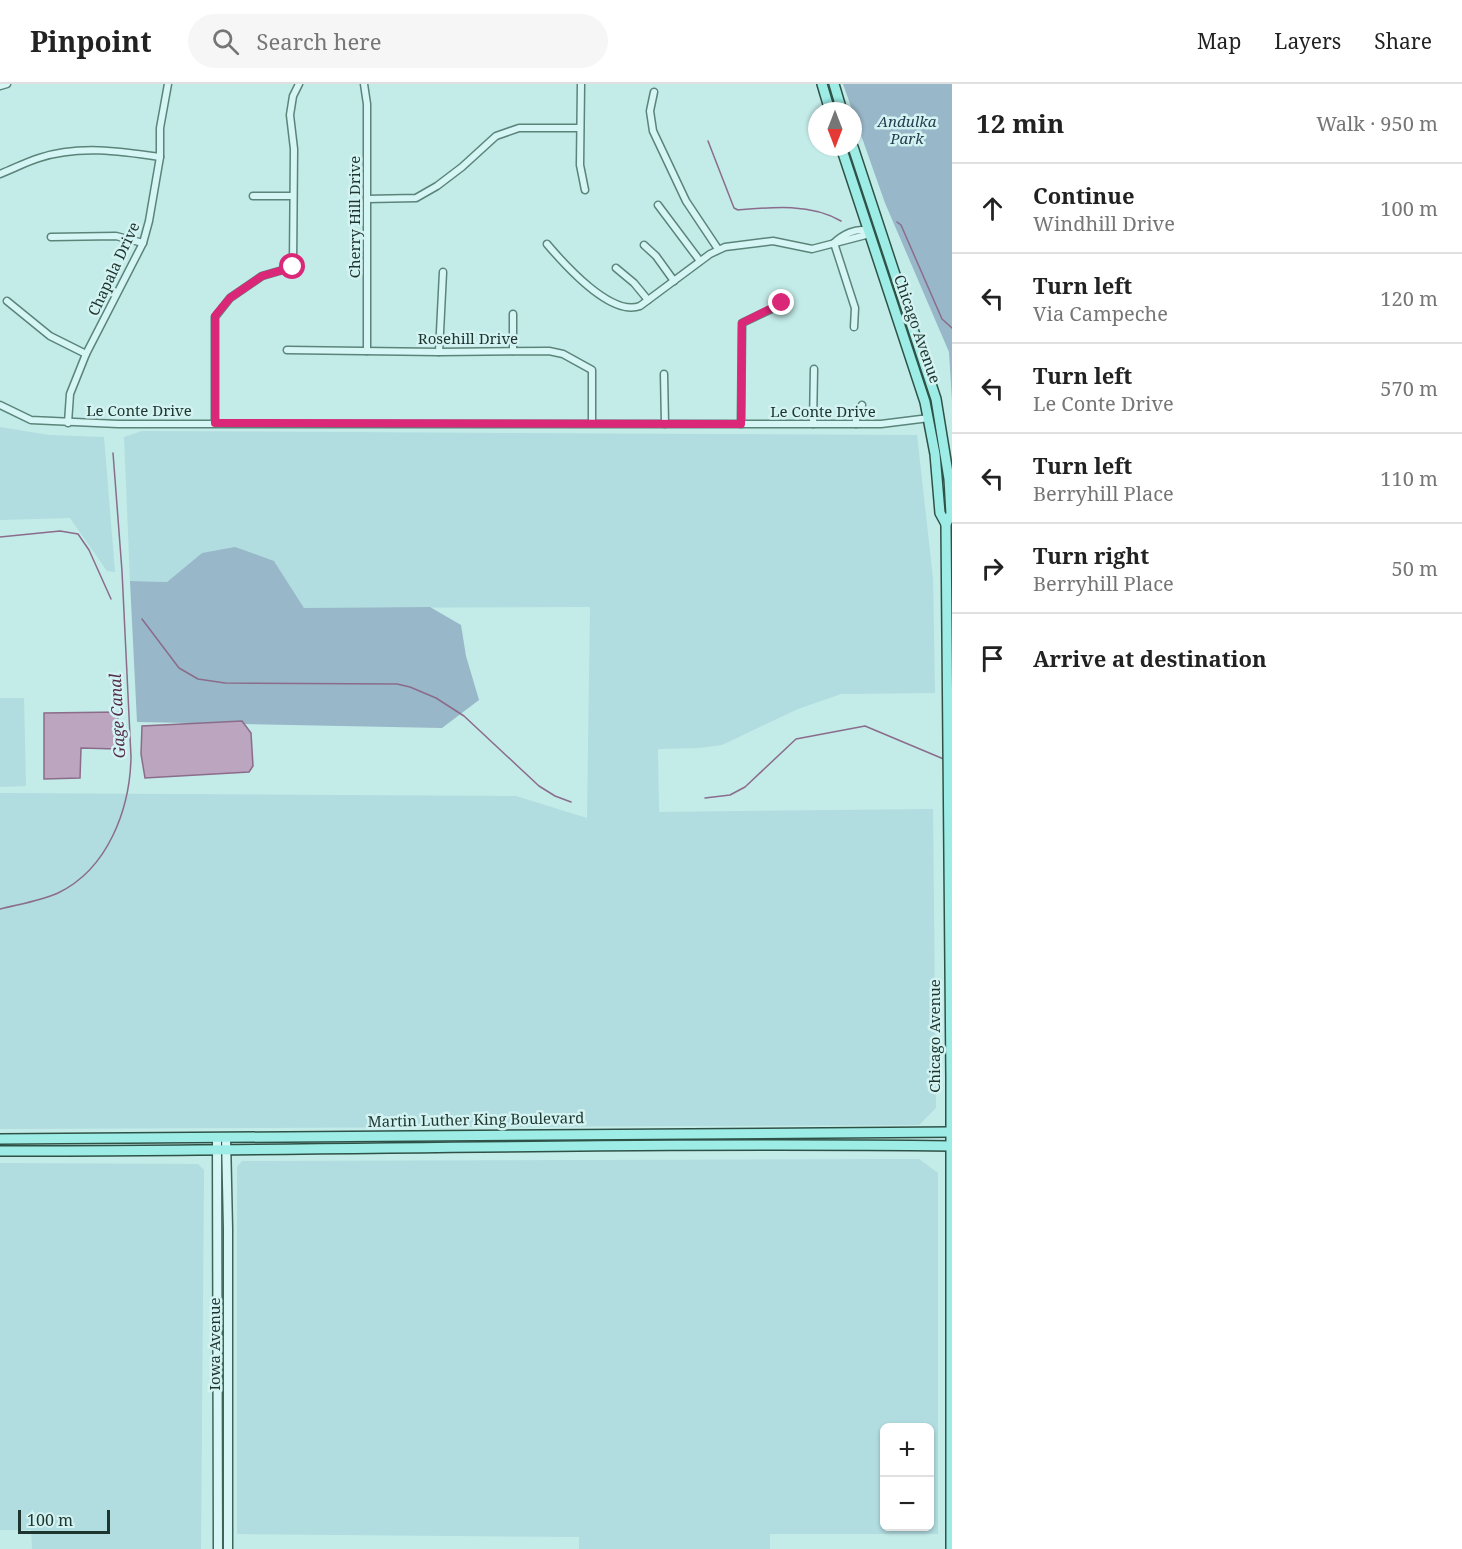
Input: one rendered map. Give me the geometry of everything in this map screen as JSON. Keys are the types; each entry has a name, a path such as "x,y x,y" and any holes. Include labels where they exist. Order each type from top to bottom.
{"main road":[{"path":"822,84 827,102"},
{"path":"834,84 839,102"},
{"name":"Chicago Avenue","path":"845,156 919,380 929,418 938,479 940,513 949,524"},
{"name":"Chicago Avenue","path":"856,156 936,399 947,463 951,514 949,524 951,1549"},
{"path":"936,399 929,418 937,424 942,458 947,463"},
{"name":"Martin Luther King Boulevard","path":"0,1138 951,1132"},
{"name":"Martin Luther King Boulevard","path":"0,1151 951,1145"}],"street":[{"path":"0,86 7,84"},
{"name":"Chapala Drive","path":"68,423 70,394 86,354 143,243 152,210 159,157 160,128 168,84"},
{"path":"215,423 215,316 230,298 262,276 293,267 294,149 290,114 293,96 299,84"},
{"name":"Cherry Hill Drive","path":"364,84 367,104 368,351"},
{"path":"581,84 580,165 585,190"},
{"path":"654,92 650,111 653,131 686,201 718,249"},
{"path":"367,199 416,198 437,186 496,136 519,128 580,128"},
{"path":"0,174 40,157 87,150 127,152 159,157"},
{"path":"253,196 293,196"},
{"path":"658,205 700,261"},
{"path":"546,244 603,298 632,309 640,306 718,249 772,242 812,249 834,243 839,237 863,229 868,231"},
{"path":"51,237 116,236 143,243"},
{"path":"834,243 855,308 854,327"},
{"path":"644,245 656,256 674,281"},
{"path":"616,268 634,283 648,300"},
{"path":"439,352 443,272"},
{"path":"7,301 50,336 86,354"},
{"path":"741,424 742,323 782,303"},
{"path":"513,314 513,351"},
{"name":"Rosehill Drive","path":"287,350 549,351 563,354 592,370 592,423"},
{"path":"813,424 814,369"},
{"path":"664,374 665,424"},
{"name":"Le Conte Drive","path":"0,405 31,420 68,423 856,424 897,423 929,418"},
{"path":"856,424 856,414 862,405"},
{"name":"Iowa Avenue","path":"218,1549 222,1138"},
{"name":"Iowa Avenue","path":"222,1151 228,1549"}],"shaded area":[{"path":"0,427 49,435 104,437 115,572 107,571 70,518 0,520"},
{"path":"142,431 917,435 933,578 935,693 841,694 798,709 722,745 658,749 659,812 933,809 936,1108 919,1125 0,1129 0,793 516,796 587,818 590,607 304,608 274,561 202,553 167,582 130,581 124,437"},
{"path":"0,698 24,698 26,786 0,787"},
{"path":"919,1159 938,1173 938,1534 770,1534 770,1549 579,1549 579,1537 237,1534 237,1167 242,1161"},
{"path":"0,1163 198,1164 204,1170 201,1549 32,1549 31,1530 0,1530"}],"green space":[{"name":"Andulka Park","path":"843,84 952,84 952,401 949,352 885,203 862,138 862,102 849,102"},
{"path":"235,547 274,561 304,608 430,607 461,625 466,656 479,700 442,728 137,722 130,581 167,582 202,553"}],"water":[{"path":"118,712 117,749 81,748 80,778 44,779 44,713"},
{"path":"242,721 251,733 253,766 249,772 145,778 141,754 142,726"}],"waterway":[{"path":"708,141 734,208 738,210 777,207 804,209 817,211 841,221"},
{"path":"897,222 901,225 942,319 952,328"},
{"name":"Gage Canal","path":"0,909 58,893 90,869 113,836 126,797 131,757 122,571 113,453"},
{"path":"0,537 60,531 78,534 89,550 111,599"},
{"path":"142,619 179,668 198,679 225,683 397,684 436,698 464,716 539,786 571,802"},
{"path":"705,798 730,795 745,787 796,739 865,726 946,760"}],"route":[{"path":"293,267 262,276 230,298 215,316 215,423 741,424 742,323 782,303"}]}
